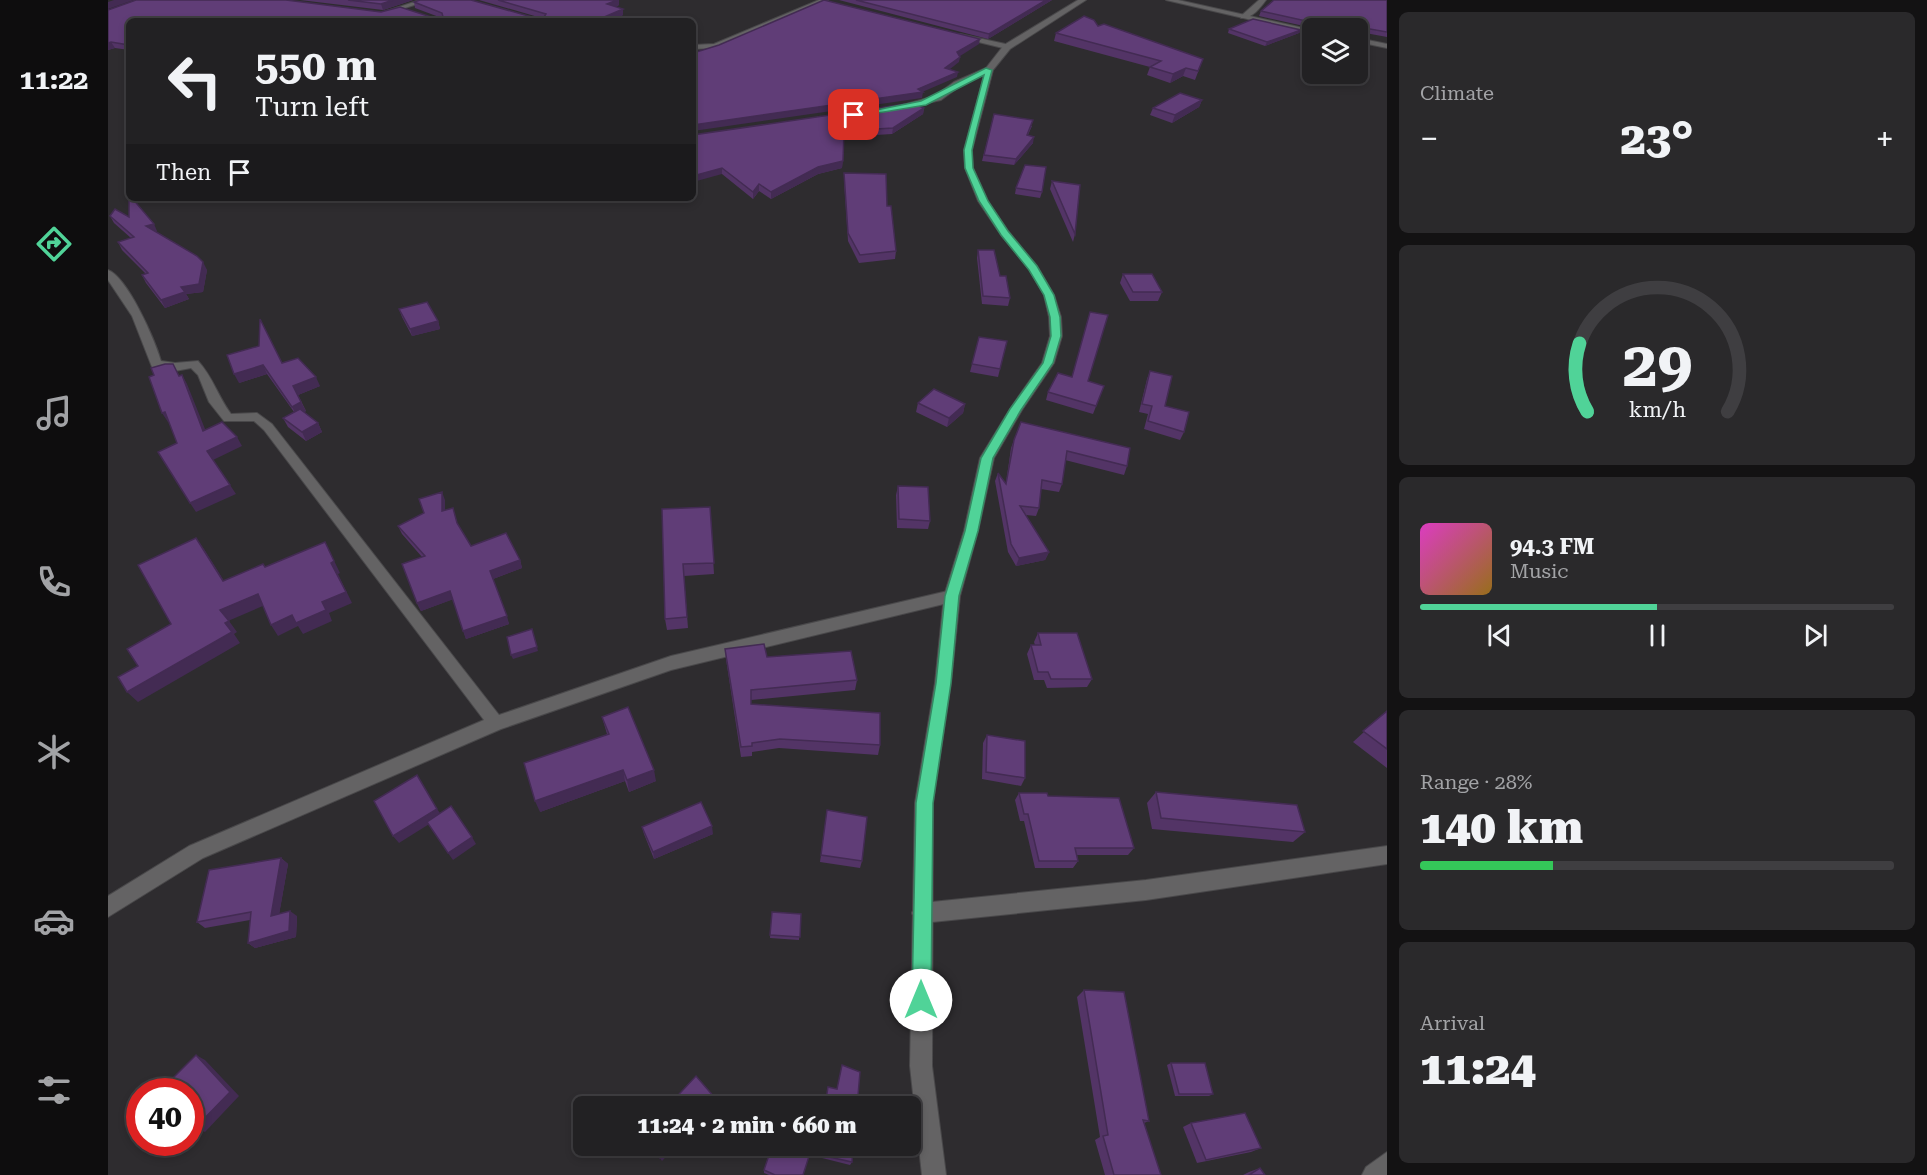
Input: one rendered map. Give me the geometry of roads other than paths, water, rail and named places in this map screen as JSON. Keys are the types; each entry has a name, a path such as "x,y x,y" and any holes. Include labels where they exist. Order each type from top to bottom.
{"street":[{"path":"376,14 427,0"},
{"path":"934,1175 921,1066 924,803 943,683 952,596 971,531 987,458 1016,409 1048,363 1056,336 1055,317 1049,295 1033,268 1004,233 983,201 969,168 970,141 989,70 1007,48 1083,0"},
{"path":"1169,0 1302,30"},
{"path":"1242,17 1253,11 1263,0"},
{"path":"696,47 715,46 827,1"},
{"path":"404,8 413,11"},
{"path":"951,34 1007,48"},
{"path":"1368,42 1387,46"},
{"path":"881,111 938,98 957,84 989,70"},
{"path":"108,273 123,290 150,339 156,364 175,367 194,364 203,374 215,402 228,418 257,417 268,427 496,723"},
{"path":"108,907 196,852 496,723 671,663 952,596"},
{"path":"922,913 1146,890 1387,855"},
{"path":"1374,1175 1387,1164"}]}
